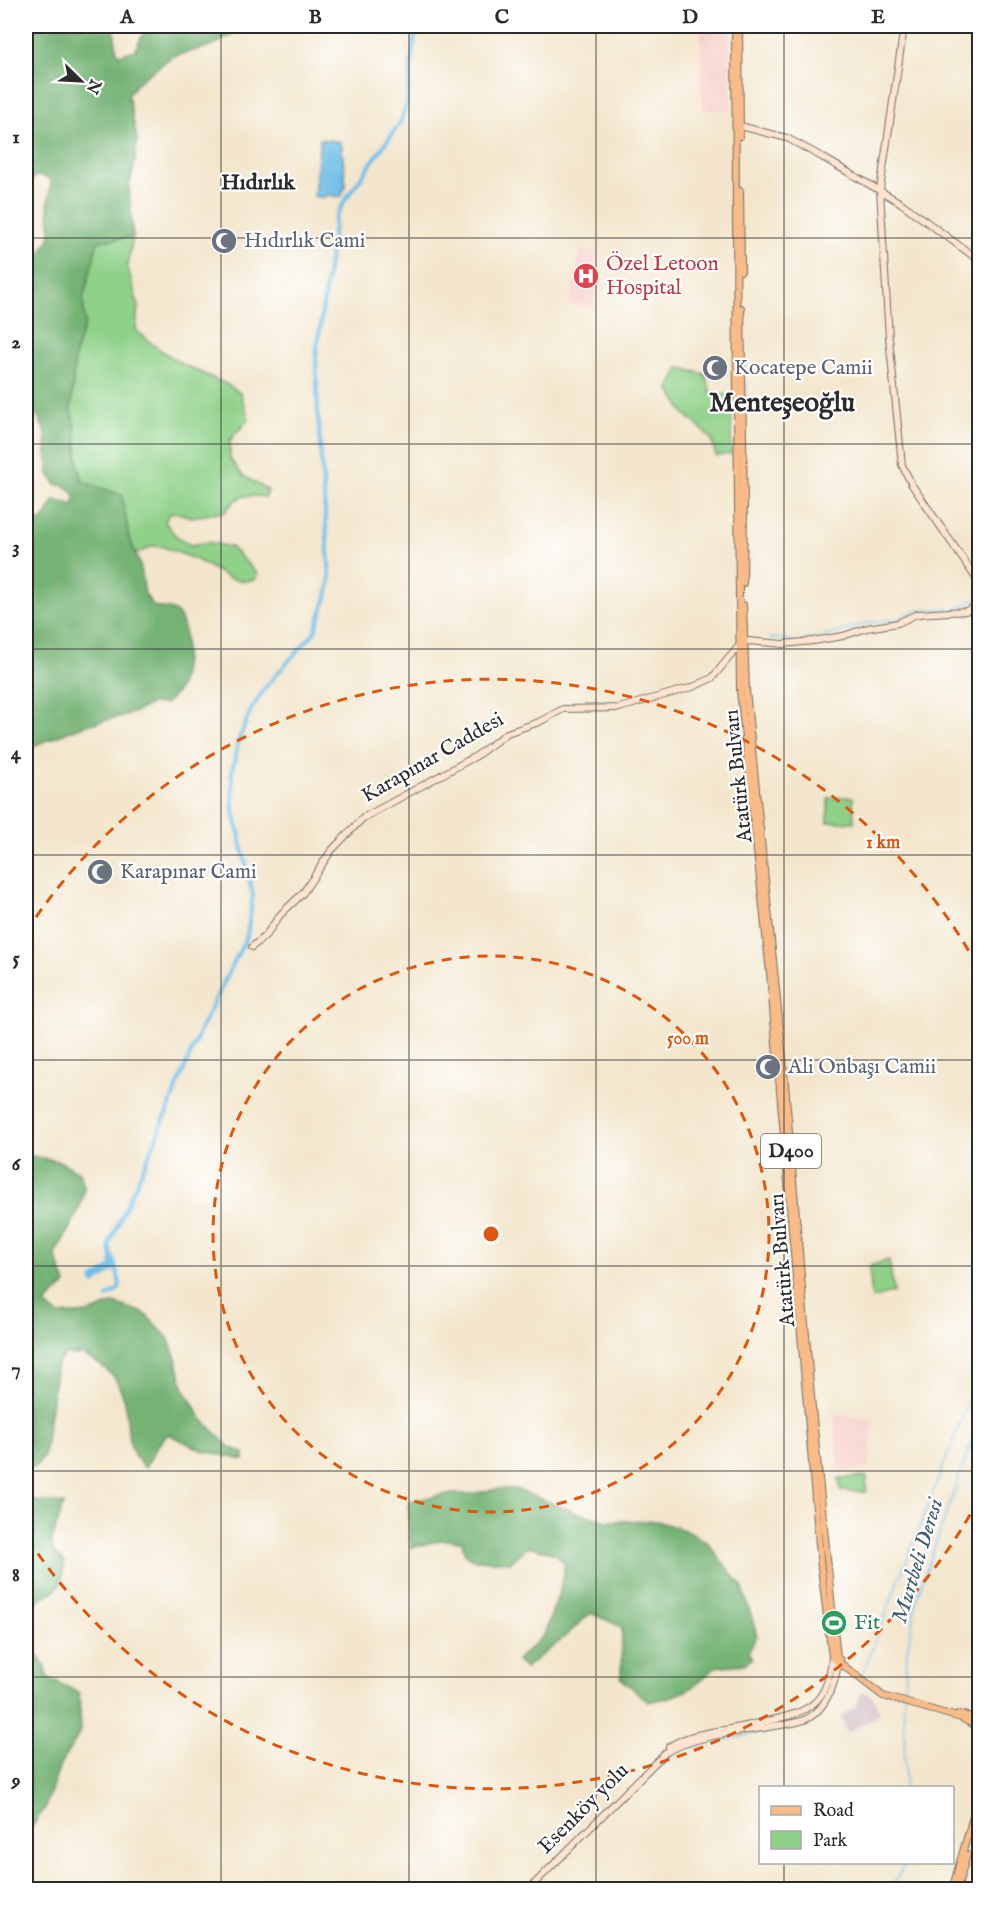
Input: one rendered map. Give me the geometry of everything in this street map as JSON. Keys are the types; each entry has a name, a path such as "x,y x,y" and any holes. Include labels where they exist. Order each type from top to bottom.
{"main road":[{"name":"D400","path":"737,26 741,645"},
{"name":"Atatürk Bulvarı","path":"741,645 740,690 770,973 821,1568 836,1660"},
{"path":"836,1660 878,1693 961,1718 980,1728"},
{"path":"916,1705 980,1719"},
{"path":"952,1890 980,1792"},
{"path":"957,1890 980,1807"}],"street":[{"path":"904,26 880,190 890,338 902,465 912,485 980,584"},
{"path":"738,125 787,138 880,190 901,202 980,261"},
{"path":"741,645 748,640 799,643 843,636 867,628 898,623 917,614 966,611 980,604"},
{"name":"Karapınar Caddesi","path":"252,946 266,935 280,915 303,892 331,851 363,818 476,756 507,733 539,722 563,709 619,708 705,682 712,678 741,645"},
{"name":"Esenköy yolu","path":"528,1890 665,1753 686,1743 804,1720 811,1716 825,1701 836,1676 836,1660"}],"shaded area":[{"path":"700,26 730,26 732,111 702,109"},
{"name":"Özel Letoon Hospital","path":"580,250 597,252 594,266 599,268 594,307 570,304"},
{"path":"834,1412 873,1420 869,1468 838,1472"},
{"path":"864,1692 875,1701 880,1714 847,1733 841,1716 856,1707 861,1693"}],"green space":[{"path":"26,26 114,26 119,55 135,50 147,26 243,26 212,46 173,56 138,82 128,95 137,139 135,162 129,187 133,237 98,241 83,299 85,324 75,353 71,410 76,432 78,465 83,482 122,495 129,539 140,564 145,594 153,606 176,612 183,627 185,662 181,683 177,692 165,704 151,704 133,713 83,726 26,749 26,497 34,499 29,505 31,517 42,522 55,500 73,505 76,496 66,486 55,484 49,474 46,434 35,410 26,400 26,271 49,241 51,231 48,206 51,182 46,177 35,176 31,183 26,185"},
{"path":"133,237 127,266 138,304 136,330 182,364 240,393 249,419 230,440 230,459 243,476 268,490 266,497 238,498 225,512 191,517 174,512 169,514 165,522 176,536 191,545 207,542 231,547 257,574 255,580 244,581 229,578 197,560 164,547 153,546 136,554 129,539 126,517 83,482 78,465 76,432 71,410 75,353 85,324 83,299 98,241"},
{"path":"679,368 705,374 711,393 732,395 731,454 716,456 711,438 684,413 669,389"},
{"path":"853,797 854,822 828,822 828,798"},
{"path":"26,1155 59,1161 79,1172 84,1186 81,1203 55,1254 66,1284 45,1304 58,1315 89,1313 114,1303 144,1313 168,1338 177,1361 183,1387 201,1418 228,1446 244,1453 244,1460 204,1451 168,1434 158,1445 145,1468 135,1456 129,1441 125,1400 115,1378 102,1366 84,1355 65,1355 57,1364 44,1456 35,1467 26,1468"},
{"path":"889,1260 894,1292 872,1299 869,1266"},
{"path":"867,1477 866,1492 840,1491 839,1478"},
{"path":"497,1489 516,1489 574,1512 608,1521 657,1521 684,1530 706,1541 743,1588 757,1636 748,1651 752,1659 744,1664 715,1667 685,1691 648,1702 621,1678 622,1627 591,1613 525,1668 517,1660 544,1635 560,1590 565,1564 556,1554 529,1546 511,1562 476,1560 465,1554 462,1541 441,1540 411,1548 409,1501 447,1494 471,1494"},
{"path":"26,1500 64,1504 51,1543 55,1554 64,1561 60,1585 38,1601 26,1619"},
{"path":"26,1637 45,1667 47,1677 79,1693 81,1731 60,1765 45,1808 26,1835"}],"water":[{"path":"320,139 341,142 346,184 341,197 314,196"}],"waterway":[{"path":"107,1297 117,1291 120,1285 109,1244 155,1142 201,1028 247,936 253,895 233,807 232,773 238,742 251,710 266,686 314,633 327,597 330,580 316,356 335,219 345,200 400,123 406,107 416,26"},
{"path":"807,639 830,635 869,623 898,619 918,610 954,609 980,596"},
{"path":"770,638 793,640"},
{"path":"94,1281 113,1268 113,1261"},
{"path":"863,1672 980,1372"},
{"name":"Murtbeli Deresi","path":"904,1700 907,1652 917,1597 980,1418"},
{"name":"Murtbeli Deresi","path":"904,1704 905,1786"},
{"path":"639,1783 679,1750 808,1722"},
{"name":"Murtbeli Deresi","path":"889,1890 903,1864"}],"place":[{"name":"Hıdırlık Cami","path":"224,241"},
{"name":"Özel Letoon Hospital","path":"586,276"},
{"name":"Kocatepe Camii","path":"715,368"},
{"name":"Karapınar Cami","path":"100,872"},
{"name":"Ali Onbaşı Camii","path":"768,1067"},
{"name":"Fit","path":"834,1623"}],"district":[{"name":"Hıdırlık","path":"258,183"},
{"name":"Menteşeoğlu","path":"782,404"}]}
